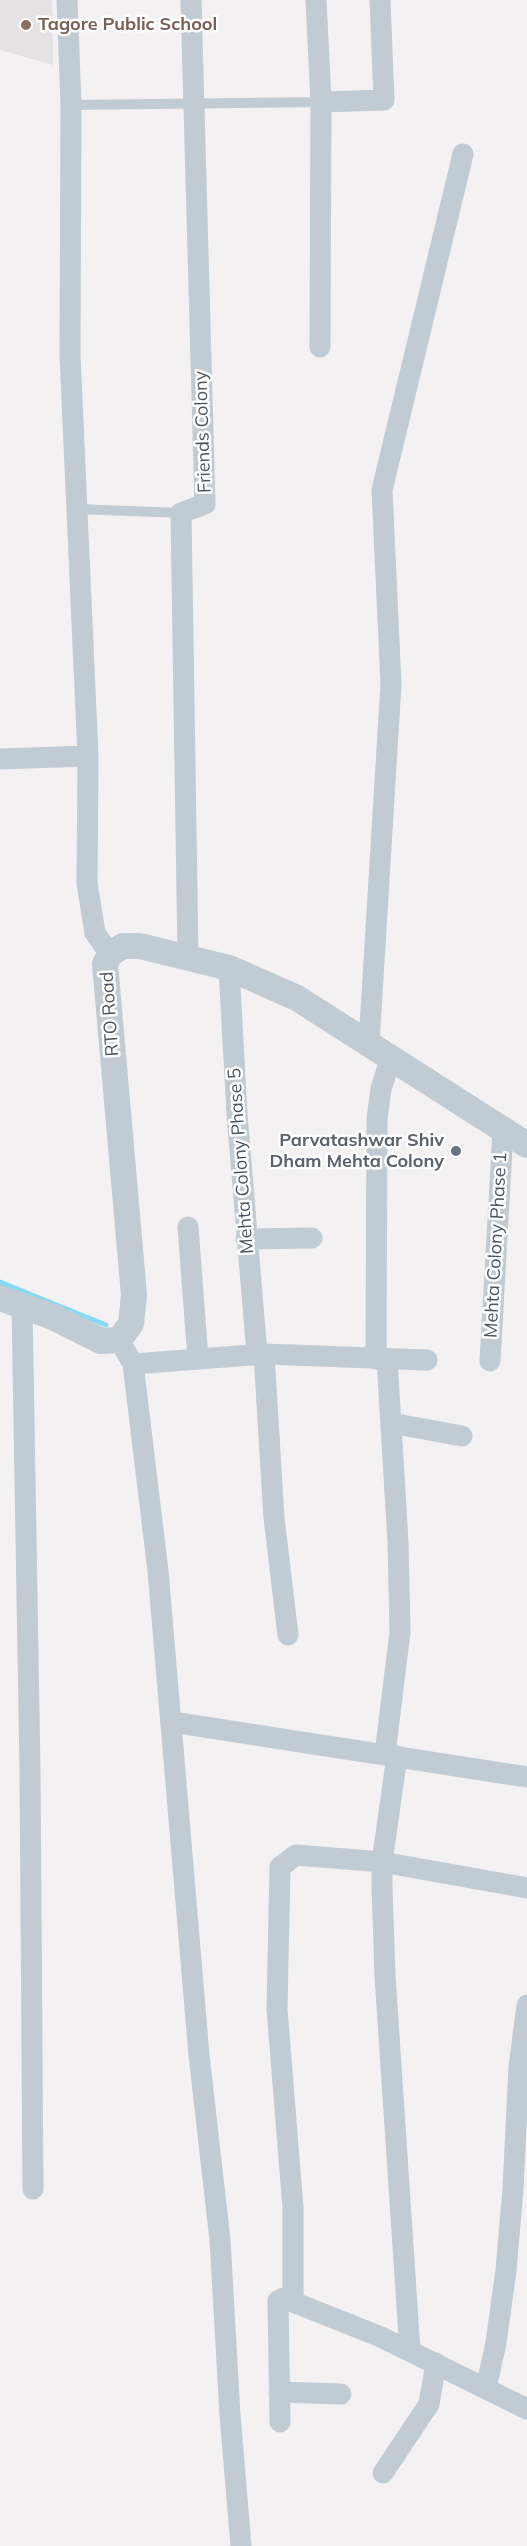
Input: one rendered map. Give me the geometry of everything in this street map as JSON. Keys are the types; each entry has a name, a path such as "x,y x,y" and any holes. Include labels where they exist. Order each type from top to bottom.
{"street":[{"path":"67,0 71,105 70,356 88,756 87,883 95,933 110,954"},
{"name":"Friends Colony","path":"188,956 182,513 206,504 191,0"},
{"path":"316,0 321,102 320,347"},
{"path":"321,102 384,100 380,0"},
{"path":"369,1043 391,684 382,490 463,154"},
{"path":"0,759 88,756"},
{"name":"RTO Road","path":"119,1340 131,1324 134,1295 105,964 110,954 123,946 140,946 188,956 229,968 297,998 527,1145"},
{"name":"Mehta Colony Phase 5","path":"229,968 246,1239 288,1635"},
{"path":"391,1057 381,1089 377,1119 381,1359 391,1424 400,1632 382,1862 385,1976 410,2351"},
{"name":"Mehta Colony Phase 1","path":"490,1361 502,1130"},
{"path":"188,1227 198,1359"},
{"path":"246,1239 312,1238"},
{"path":"33,2189 30,1782 11,1301 53,1317 101,1341 119,1340 133,1364 158,1571 172,1722 199,2055 219,2240 241,2546"},
{"path":"133,1364 260,1354 427,1360"},
{"path":"391,1424 462,1436"},
{"path":"172,1722 527,1777"},
{"path":"293,2300 293,2208 277,2009 280,1867 296,1855 382,1862 527,1888"},
{"path":"486,2388 506,2270 513,2189 519,2067 527,2006"},
{"path":"280,2422 278,2301 283,2298 293,2300 410,2351 527,2409"},
{"path":"382,2473 429,2404 436,2363"},
{"path":"279,2392 341,2394"}],"lane":[{"path":"71,105 321,102"},
{"path":"77,509 182,513"}],"shaded area":[{"name":"Tagore Public School","path":"0,0 52,0 53,65 0,50"}],"waterway":[{"path":"0,1282 106,1325"}],"place":[{"name":"Tagore Public School","path":"26,25"},
{"name":"Parvatashwar Shiv Dham Mehta Colony","path":"456,1151"}]}
